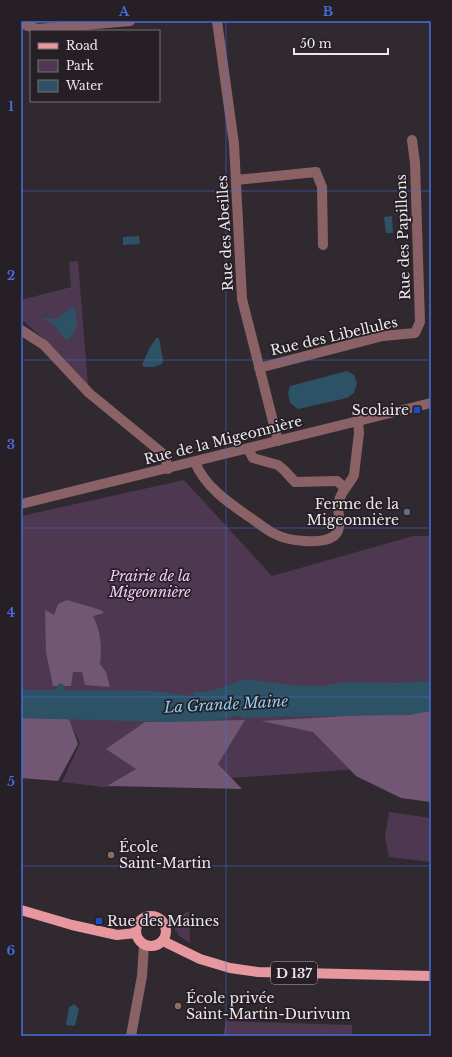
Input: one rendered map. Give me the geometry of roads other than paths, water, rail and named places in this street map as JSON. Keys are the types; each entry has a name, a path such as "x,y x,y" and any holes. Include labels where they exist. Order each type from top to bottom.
{"main road":[{"path":"21,910 72,925 117,935 136,933"},
{"path":"151,916 156,917 164,923 166,932 163,941 154,946 144,945 137,938 136,933 138,923 141,919 151,916"},
{"name":"D 137","path":"163,941 200,959 241,970 258,972 431,976"}],"street":[{"path":"21,22 25,25 38,29 130,21"},
{"name":"Rue des Abeilles","path":"217,21 234,144 242,299 278,441"},
{"name":"Rue des Papillons","path":"412,140 415,163 420,322 416,332"},
{"path":"236,180 316,172 322,187 323,245"},
{"path":"21,330 44,346 89,393 161,452 165,456 168,469"},
{"name":"Rue des Libellules","path":"259,368 383,336 416,332"},
{"name":"Rue de la Migeonnière","path":"21,504 431,403"},
{"path":"195,462 205,480 233,506 276,535 299,541 312,542 324,540 334,536 338,530 339,501 345,488 354,475 359,433 358,421"},
{"path":"248,449 253,458 278,466 295,482 337,481 345,488"},
{"path":"131,1036 142,976 144,945"}],"water":[{"path":"392,216 393,233 386,233 384,217"},
{"path":"139,236 140,244 123,245 123,237"},
{"path":"72,307 76,311 77,327 69,340 64,339 54,324 41,318 56,319"},
{"path":"156,338 159,338 163,360 162,364 154,367 144,367 142,365"},
{"path":"347,371 354,375 357,383 354,393 347,398 298,409 290,403 288,393 290,386"},
{"name":"La Grande Maine","path":"244,679 289,685 323,686 347,682 398,683 431,681 431,711 409,715 249,717 243,720 243,717 236,716 212,721 168,722 21,718 21,690 54,690 59,683 63,684 65,690 153,691 193,696 194,692 212,691"},
{"path":"74,1004 79,1009 75,1026 66,1025 69,1007"}],"place":[{"name":"Scolaire","path":"417,410"},
{"name":"Ferme de la Migeonnière","path":"407,512"},
{"name":"École Saint-Martin","path":"111,855"},
{"name":"Rue des Maines","path":"99,921"},
{"name":"École privée Saint-Martin-Durivum","path":"178,1006"}],"park label":[{"name":"Prairie de la Migeonnière","path":"150,584"}]}
